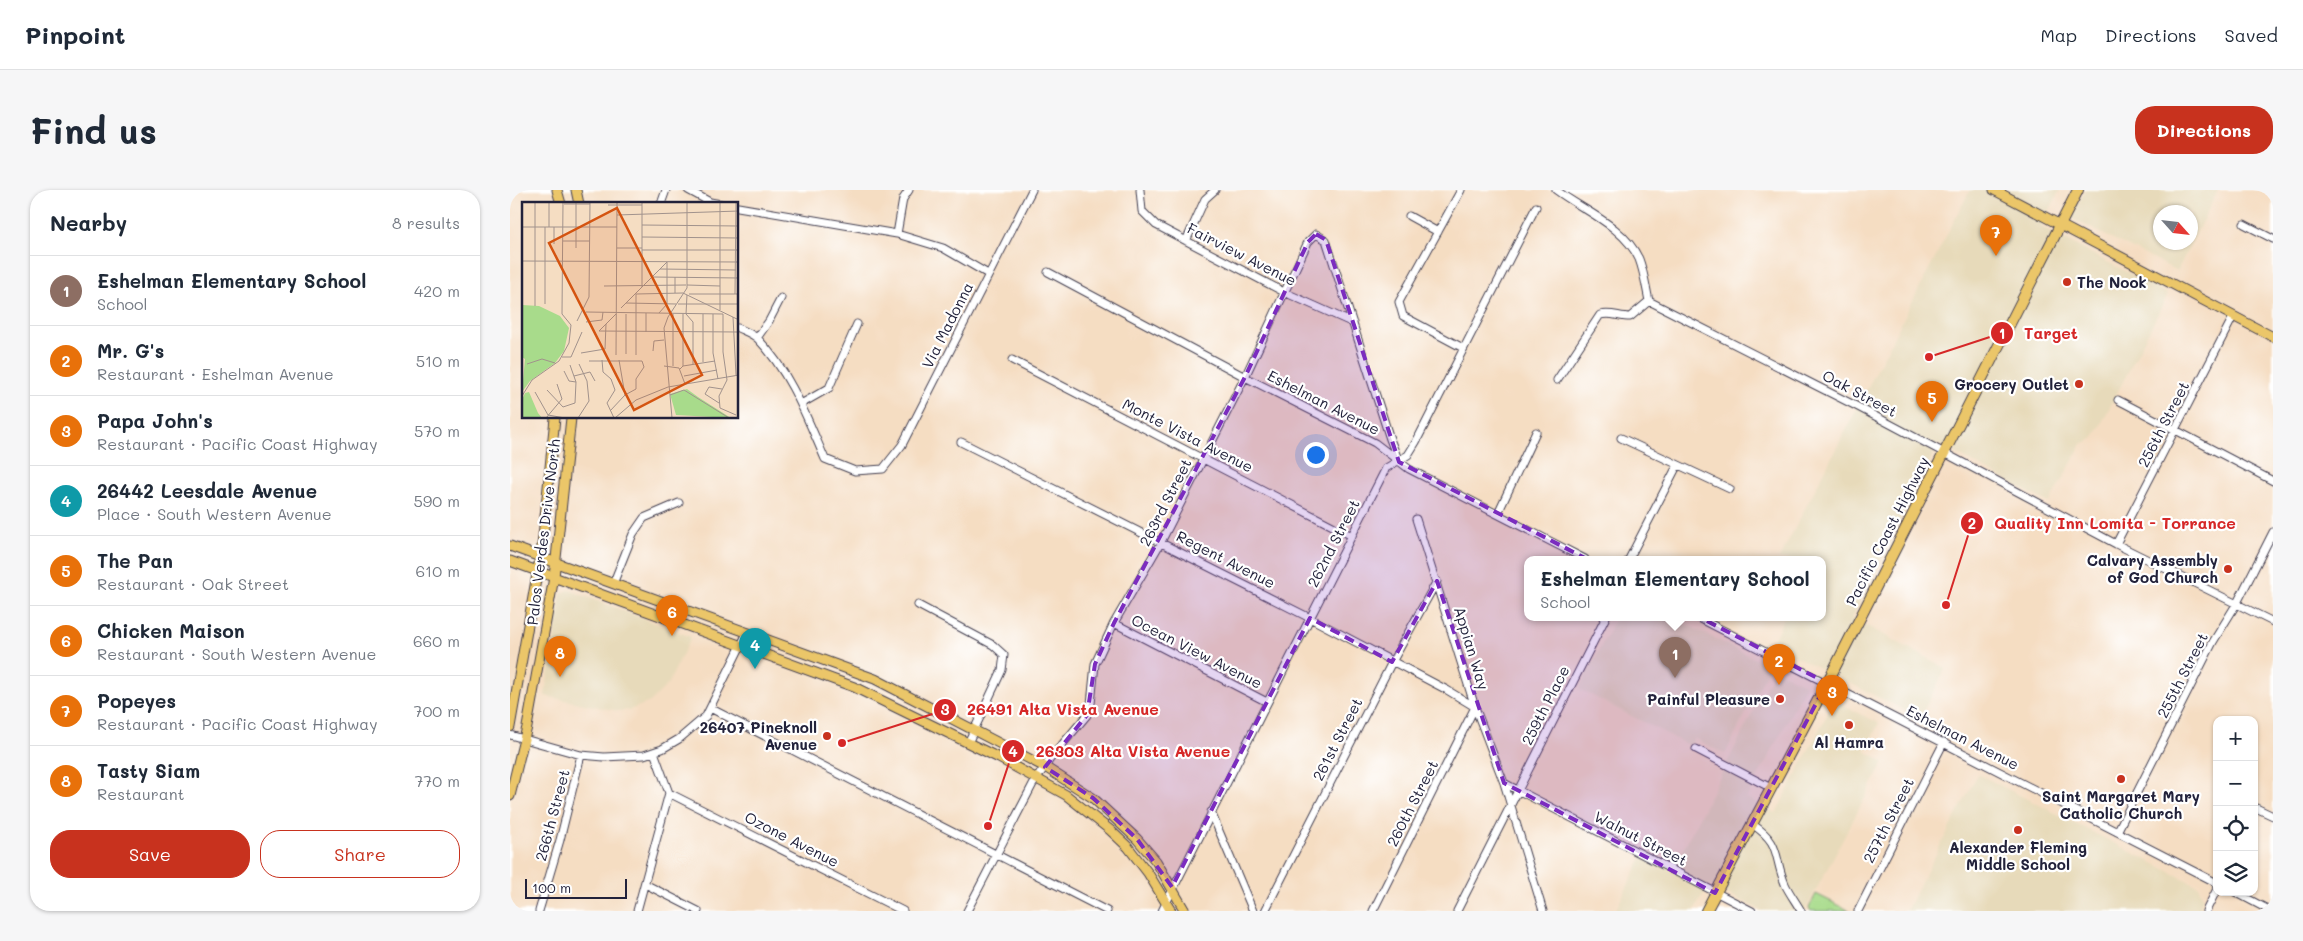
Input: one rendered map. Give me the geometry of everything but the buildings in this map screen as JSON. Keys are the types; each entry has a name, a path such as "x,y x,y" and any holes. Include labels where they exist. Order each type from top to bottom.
{"highway":[{"name":"Pacific Coast Highway","path":"1706,911 1827,683 2078,190"}],"main road":[{"path":"1994,190 2273,337"},
{"name":"Palos Verdes Drive North","path":"510,726 538,571 555,419"},
{"name":"Palos Verdes Drive North","path":"510,796 524,739 554,577 571,419"},
{"path":"510,546 875,679 1044,767 1094,798 1138,840 1156,861 1185,911"},
{"path":"510,561 869,693 1037,778 1066,795 1128,847 1148,873 1169,907"}],"street":[{"path":"662,202 666,190"},
{"path":"688,190 710,202"},
{"path":"897,234 902,199 909,190"},
{"name":"Via Madonna","path":"801,404 825,459 855,472 884,469 902,445 1032,190"},
{"path":"1186,241 1205,199 1215,190"},
{"path":"1461,190 1399,302 1403,316 1463,348"},
{"path":"1556,190 1617,230 1638,258 1649,300 1630,317 1619,317 1607,313 1600,315 1557,380"},
{"name":"Fairview Avenue","path":"1139,191 1142,212 1156,225 1284,292 1353,323"},
{"path":"739,207 897,234 943,248 988,274"},
{"name":"262nd Street","path":"1162,911 1169,907 1172,887 1386,468 1408,455 1416,442 1536,207"},
{"path":"1409,216 1438,232"},
{"path":"2244,224 2273,238"},
{"name":"263rd Street","path":"967,911 1037,778 1087,715 1091,704 1095,664 1114,624 1160,542 1245,377 1308,242 1316,234 1326,240 1353,323"},
{"name":"Eshelman Avenue","path":"1048,272 1245,377 1376,443 1399,462 1436,483 1579,556"},
{"path":"757,338 769,321 780,298"},
{"name":"Oak Street","path":"1649,300 1858,407 2116,544 2273,622"},
{"name":"256th Street","path":"2116,544 2233,317"},
{"path":"1353,323 1399,462"},
{"path":"739,329 757,338 781,369 801,404 829,388 857,324"},
{"name":"Monte Vista Avenue","path":"1012,360 1352,536"},
{"path":"2118,400 2273,481"},
{"path":"1498,513 1536,432"},
{"path":"1622,438 1677,466 1694,471 1730,489"},
{"name":"Regent Avenue","path":"961,442 1310,618 1476,707"},
{"path":"1631,556 1677,466"},
{"path":"613,584 633,534 644,518 679,503"},
{"name":"Appian Way","path":"1416,519 1476,707 1504,783 1544,911"},
{"name":"255th Street","path":"2117,832 2213,642 2237,603 2273,532"},
{"name":"261st Street","path":"1265,911 1392,662 1436,581"},
{"path":"918,605 993,645 1004,655 1002,670 968,743"},
{"name":"259th Place","path":"1457,911 1516,791 1604,621"},
{"name":"Eshelman Avenue","path":"1705,621 2213,880"},
{"name":"Ocean View Avenue","path":"1114,624 1267,702"},
{"path":"510,735 581,755 620,758 654,752 679,739 706,716 746,633"},
{"name":"260th Street","path":"1373,911 1476,707"},
{"path":"710,708 1107,911"},
{"name":"257th Street","path":"1858,911 1944,742"},
{"path":"1696,749 1771,788"},
{"path":"638,911 669,793 654,752"},
{"name":"266th Street","path":"539,911 560,840 581,755"},
{"path":"1504,783 1516,791"},
{"name":"Walnut Street","path":"1516,791 1622,843 1752,911"},
{"name":"Ozone Avenue","path":"669,793 903,911"},
{"path":"2258,809 2273,816"},
{"path":"1210,812 1253,911"},
{"path":"1752,824 1763,831 1772,842 1785,884 1801,911"},
{"path":"645,884 698,911"},
{"path":"2206,911 2214,896"},
{"path":"2243,896 2271,911"}],"highlighted area":[{"path":"1316,234 1326,240 1399,462 1827,683 1715,893 1504,783 1437,581 1392,662 1310,618 1172,887 1137,839 1093,798 1045,767 1087,715 1095,664 1114,623 1245,377 1308,242"}],"shaded area":[{"path":"1970,190 2060,190 2041,227 2168,294 2094,438 2082,444 2049,503 1938,444 1852,618 1946,668 1920,718 1771,644 1783,621 1826,621 1826,556 1781,556"},
{"path":"2085,190 2218,190 2198,230 2198,205 2153,205 2153,250 2188,250 2177,271 2071,218"},
{"path":"569,590 691,637 668,684 650,702 629,710 618,711 545,696 561,594"},
{"path":"1614,621 1679,621 1770,666 1725,754 1694,738 1690,746 1579,689"},
{"path":"1775,669 1806,685 1747,798 1776,813 1831,707 1839,704 1879,723 1865,751 1884,762 1808,905 1804,911 1762,911 1709,884 1694,911 1615,911 1646,850 1676,863"},
{"name":"Alexander Fleming Middle School","path":"1978,774 2198,886 2203,897 2198,911 1906,911"}],"green space":[{"path":"1816,894 1850,911 1811,911 1809,908"}],"place":[{"name":"Popeyes","path":"1996,256"},
{"name":"The Nook","path":"2067,282"},
{"name":"Target","path":"1929,357"},
{"name":"Grocery Outlet","path":"2079,384"},
{"name":"The Pan","path":"1932,422"},
{"name":"Calvary Assembly of God Church","path":"2228,569"},
{"name":"Quality Inn Lomita - Torrance","path":"1946,605"},
{"name":"Chicken Maison","path":"672,636"},
{"name":"26442 Leesdale Avenue","path":"755,669"},
{"name":"Tasty Siam","path":"560,677"},
{"name":"Eshelman Elementary School","path":"1675,678"},
{"name":"Mr. G's","path":"1779,685"},
{"name":"Painful Pleasure","path":"1780,699"},
{"name":"Papa John's","path":"1832,716"},
{"name":"Al Hamra","path":"1849,725"},
{"name":"26407 Pineknoll Avenue","path":"827,736"},
{"name":"26491 Alta Vista Avenue","path":"842,743"},
{"name":"Saint Margaret Mary Catholic Church","path":"2121,779"},
{"name":"26303 Alta Vista Avenue","path":"988,826"},
{"name":"Alexander Fleming Middle School","path":"2018,830"}]}
